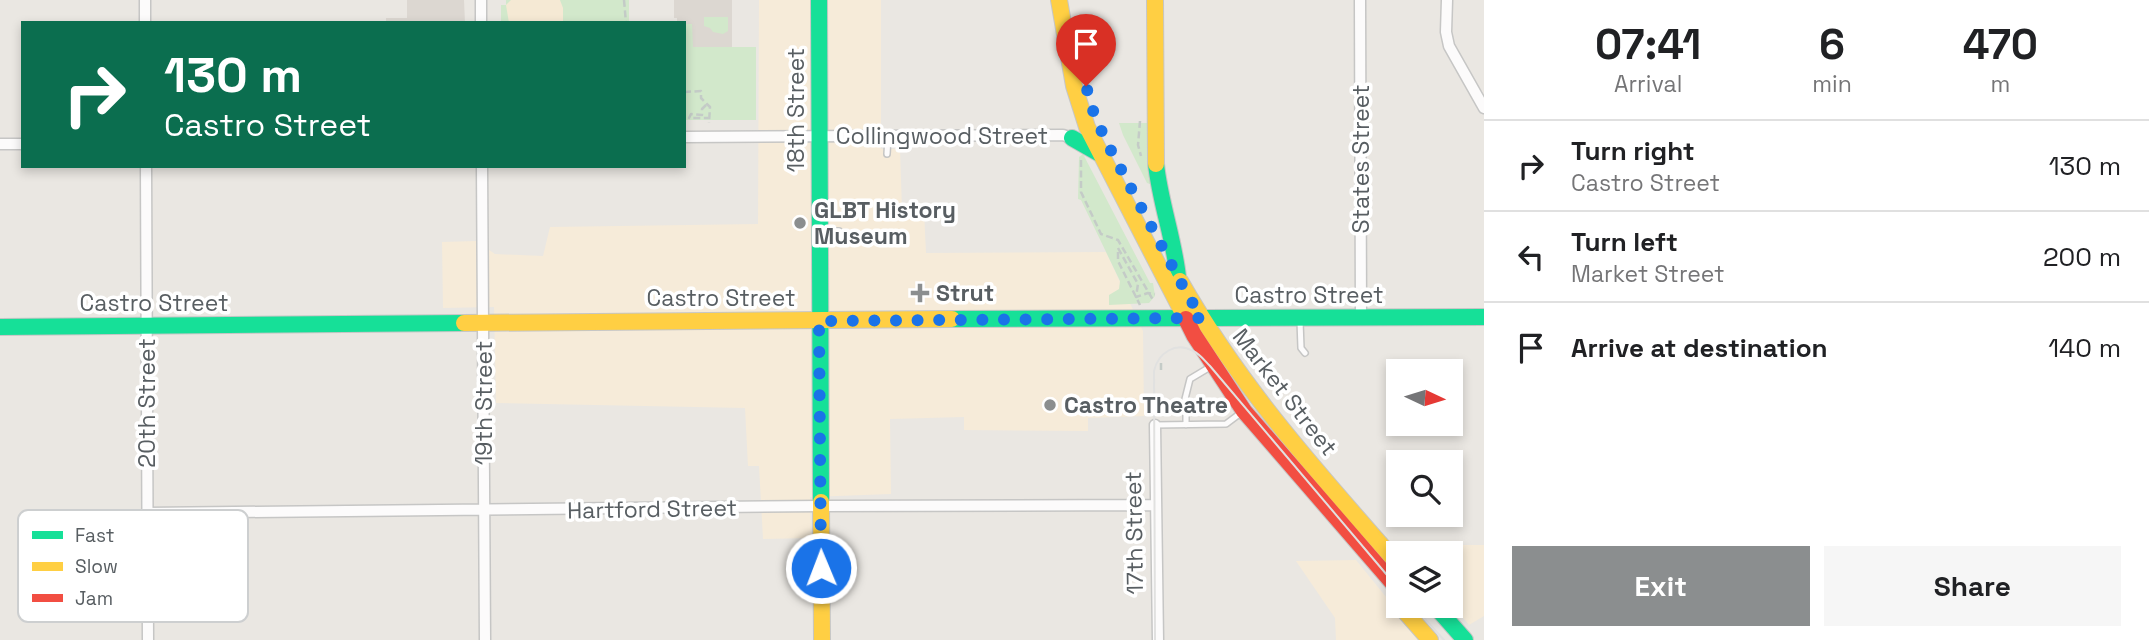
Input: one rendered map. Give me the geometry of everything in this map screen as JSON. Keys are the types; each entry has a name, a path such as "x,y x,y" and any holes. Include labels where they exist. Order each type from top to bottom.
{"main road":[{"name":"18th Street","path":"819,0 822,640"},
{"name":"Market Street","path":"1059,0 1077,100 1087,127 1175,294 1256,401 1386,550"},
{"name":"Market Street","path":"1072,0 1086,86 1100,128 1178,277 1213,365 1244,411 1386,576"},
{"path":"1154,0 1156,164 1160,198 1175,251 1178,277"},
{"path":"1072,138 1100,154"},
{"name":"Castro Street","path":"0,327 1484,317"},
{"name":"Market Street","path":"1363,550 1386,584"},
{"name":"Market Street","path":"1411,618 1430,640"},
{"path":"1425,618 1444,640"},
{"path":"1446,618 1465,640"}],"street":[{"path":"145,0 145,21"},
{"path":"481,0 481,21"},
{"name":"States Street","path":"1360,0 1362,317"},
{"path":"1447,0 1446,32 1449,46 1484,108"},
{"name":"Collingwood Street","path":"686,137 1063,135 1072,138"},
{"path":"0,144 21,144"},
{"name":"20th Street","path":"146,168 147,510"},
{"name":"19th Street","path":"482,168 485,640"},
{"name":"17th Street","path":"1155,425 1158,640"},
{"name":"Hartford Street","path":"248,512 1156,505"},
{"name":"20th Street","path":"148,622 148,640"}],"lane":[{"path":"887,136 887,154"},
{"path":"819,232 839,232"},
{"path":"1300,318 1301,348 1305,353"},
{"path":"1185,399 1190,379 1213,365"},
{"path":"1155,425 1226,424 1244,411"},
{"path":"1186,414 1186,425"}],"path":[{"path":"624,0 626,21"},
{"path":"686,92 701,91 701,99 710,107 709,121 690,118 691,114 702,115 706,104"},
{"path":"1081,156 1081,192 1101,234 1118,240 1153,300"},
{"path":"1136,297 1138,284 1119,248 1118,261 1136,297 1140,304"},
{"path":"1136,297 1155,294"},
{"path":"1161,363 1161,370"},
{"path":"1160,402 1160,412"}],"shaded area":[{"path":"407,0 464,0 465,21 386,21 386,18 407,18"},
{"path":"674,0 732,0 732,47 686,48 686,21 677,21 677,18 674,18"},
{"path":"759,0 881,0 881,149 900,149 902,210 924,211 926,253 1106,252 1143,331 1144,416 1088,418 1088,431 964,430 964,417 890,419 891,494 810,497 811,538 763,539 759,466 748,466 745,408 496,403 494,307 443,308 442,242 476,241 495,254 543,256 550,227 758,224"},
{"path":"1463,545 1484,545 1484,616 1469,625 1463,618"},
{"path":"1356,560 1386,597 1386,618 1403,618 1421,640 1336,640 1335,618 1296,561"}],"green space":[{"path":"506,0 629,0 629,21 501,21 501,5 506,5"},
{"path":"704,17 728,17 728,31 723,34 713,32 704,26"},
{"path":"686,24 692,24 693,47 756,47 756,120 686,120"},
{"path":"1119,123 1147,123 1151,127 1150,184 1147,183"},
{"path":"1083,154 1150,283 1153,283 1155,296 1149,303 1109,305 1109,295 1119,289 1120,281 1081,200 1078,199 1079,157"}],"sand":[{"path":"511,0 560,0 563,21 509,21 506,5"}],"tram line":[{"path":"1155,640 1154,371 1159,359 1174,348 1187,348 1204,360 1386,574"},
{"path":"1424,618 1444,640"}],"traffic: fast":[{"path":"819,0 821,502"},
{"path":"1072,138 1100,154"},
{"path":"1156,164 1178,277"},
{"path":"952,319 1484,317"},
{"path":"0,327 464,323"},
{"path":"1446,618 1465,640"}],"traffic: slow":[{"path":"1059,0 1074,86 1087,127 1186,319"},
{"path":"1155,0 1156,164"},
{"path":"1180,281 1254,393 1386,550"},
{"path":"464,323 952,319"},
{"path":"821,502 822,640"},
{"path":"1411,618 1430,640"}],"traffic: jam":[{"path":"1186,319 1244,411 1386,575"}],"place":[{"name":"GLBT History Museum","path":"800,223"},
{"name":"Strut","path":"920,293"},
{"name":"Castro Theatre","path":"1050,405"}],"route":[{"path":"821,568 819,321 1202,318 1106,141 1086,86"}]}
